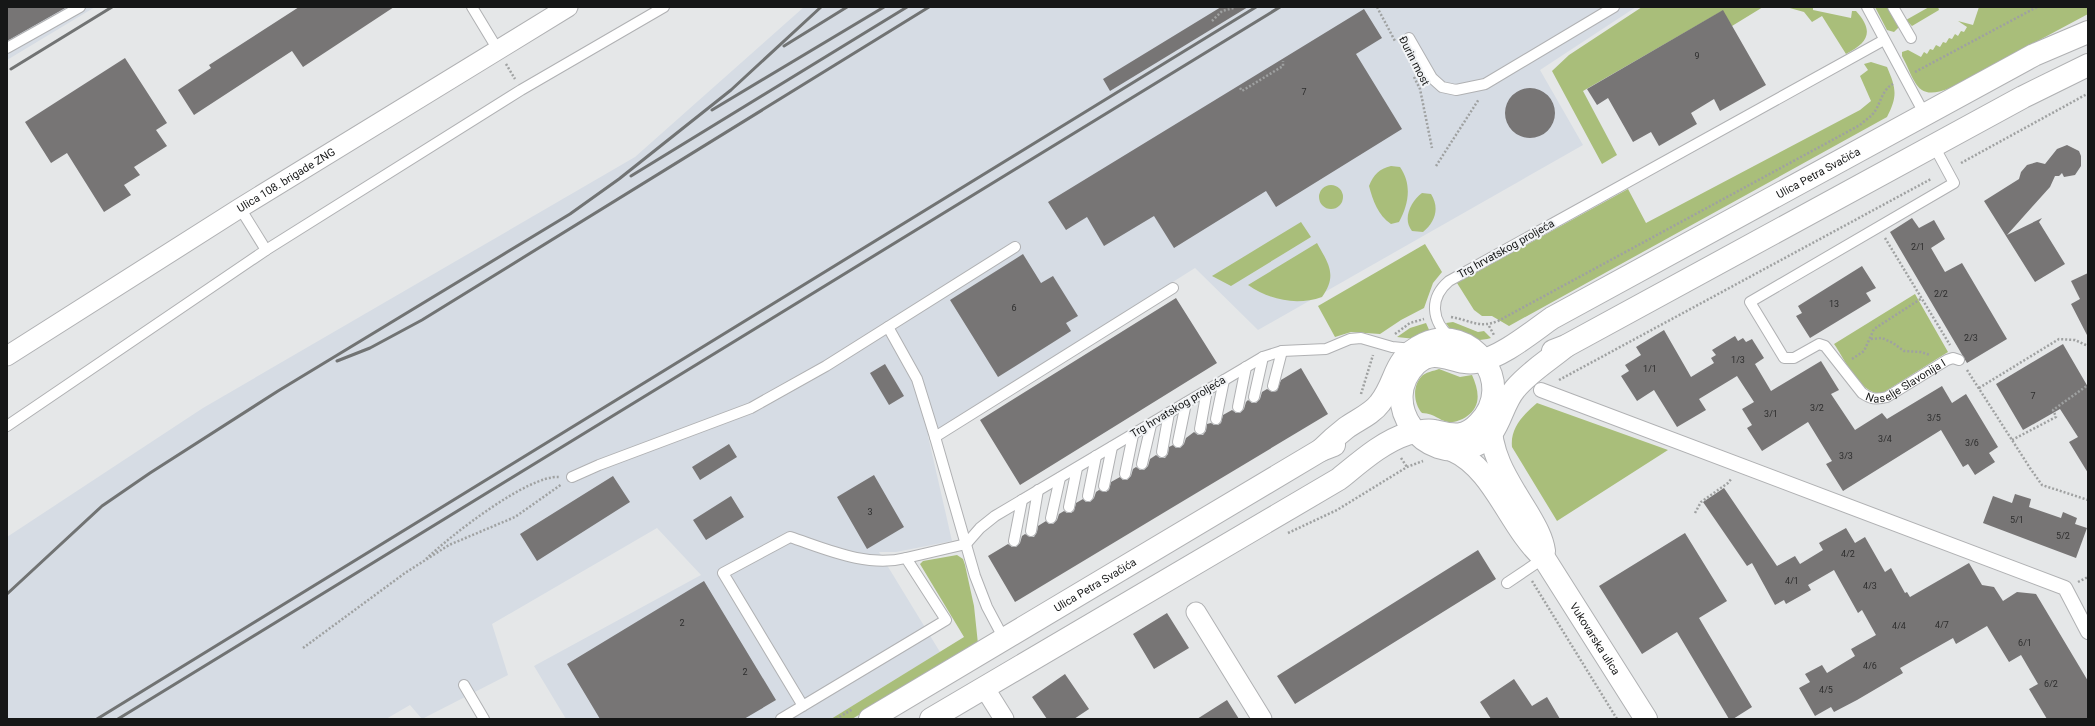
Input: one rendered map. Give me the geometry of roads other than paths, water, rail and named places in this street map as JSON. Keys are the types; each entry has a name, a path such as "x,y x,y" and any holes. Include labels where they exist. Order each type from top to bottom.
{"main road":[{"name":"Ulica Petra Svačića","path":"1470,350 1499,342 1517,332 1552,318 2034,55 2088,32"},
{"path":"931,719 1339,479 1383,446 1398,438 1420,437 1434,431 1452,436 1460,434 1478,424 1507,378 1515,371 1534,360 1566,346 1934,146 2088,65"},
{"path":"1434,341 1470,350 1476,362 1460,361 1442,355 1426,358 1417,363 1411,371 1396,406 1357,434 1321,450 1346,427 1379,405 1386,395 1397,368 1404,357 1414,349 1425,343 1434,341"},
{"path":"1402,395 1404,414 1420,437 1440,449 1452,450 1474,446 1497,428 1513,391 1521,381 1566,346"},
{"name":"Vukovarska ulica","path":"1470,350 1491,373 1492,400 1490,435 1496,458 1539,534 1544,558"},
{"name":"Ulica Petra Svačića","path":"870,719 1321,450"},
{"name":"Vukovarska ulica","path":"1452,450 1463,455 1480,469 1524,537 1544,558 1646,719"}],"street":[{"name":"Ulica 108. brigade ZNG","path":"7,356 240,208 568,7"},
{"path":"1541,390 2065,588 2088,632"},
{"path":"1196,612 1262,719"},
{"path":"984,687 1004,719"}],"lane":[{"path":"7,48 80,7"},
{"path":"472,7 498,50"},
{"path":"7,426 266,250 521,90 664,7"},
{"path":"1409,38 1432,78 1442,87 1456,90 1485,84 1614,7"},
{"path":"1867,7 1925,115"},
{"path":"1893,7 1911,38"},
{"name":"Trg hrvatskog proljeća","path":"1470,350 1439,326 1434,311 1438,294 1442,287 1456,277 1884,40"},
{"name":"Naselje Slavonija I","path":"1934,146 1954,184 1750,302 1784,358 1794,358 1819,344 1825,346 1831,351 1862,394 1877,400 1887,397 1947,360 1953,358 1959,360"},
{"path":"240,208 266,250"},
{"path":"572,477 599,465 751,408 826,366 1015,247"},
{"path":"935,436 1173,288"},
{"path":"888,327 917,379 966,544 987,607 1004,638"},
{"name":"Trg hrvatskog proljeća","path":"966,544 980,528 995,516 1151,425 1263,357 1282,351 1326,349 1350,339 1361,338 1392,348 1414,349"},
{"path":"1273,386 1282,351"},
{"path":"1254,397 1263,357"},
{"path":"1238,407 1246,367"},
{"path":"1216,419 1224,380"},
{"path":"1200,429 1207,390"},
{"path":"1178,442 1186,403"},
{"path":"1162,452 1169,413"},
{"path":"1142,464 1151,425"},
{"path":"1125,474 1133,435"},
{"path":"1104,486 1112,447"},
{"path":"1088,496 1096,456"},
{"path":"1069,507 1077,468"},
{"path":"1052,518 1060,478"},
{"path":"1031,531 1038,490"},
{"path":"1014,541 1022,500"},
{"path":"803,706 723,573 790,537 823,550 857,558 897,560 966,544"},
{"path":"781,719 946,620 906,558"},
{"path":"1507,583 1544,558"},
{"path":"464,685 484,719"}],"railway":[{"path":"11,69 112,7"},
{"path":"7,594 102,506 150,473 278,391 570,214 619,179 731,90 821,7"},
{"path":"784,46 847,7"},
{"path":"712,110 884,7"},
{"path":"631,176 907,7"},
{"path":"337,361 370,348 422,320 929,7"},
{"path":"97,719 1256,7"},
{"path":"118,719 1280,7"}]}
